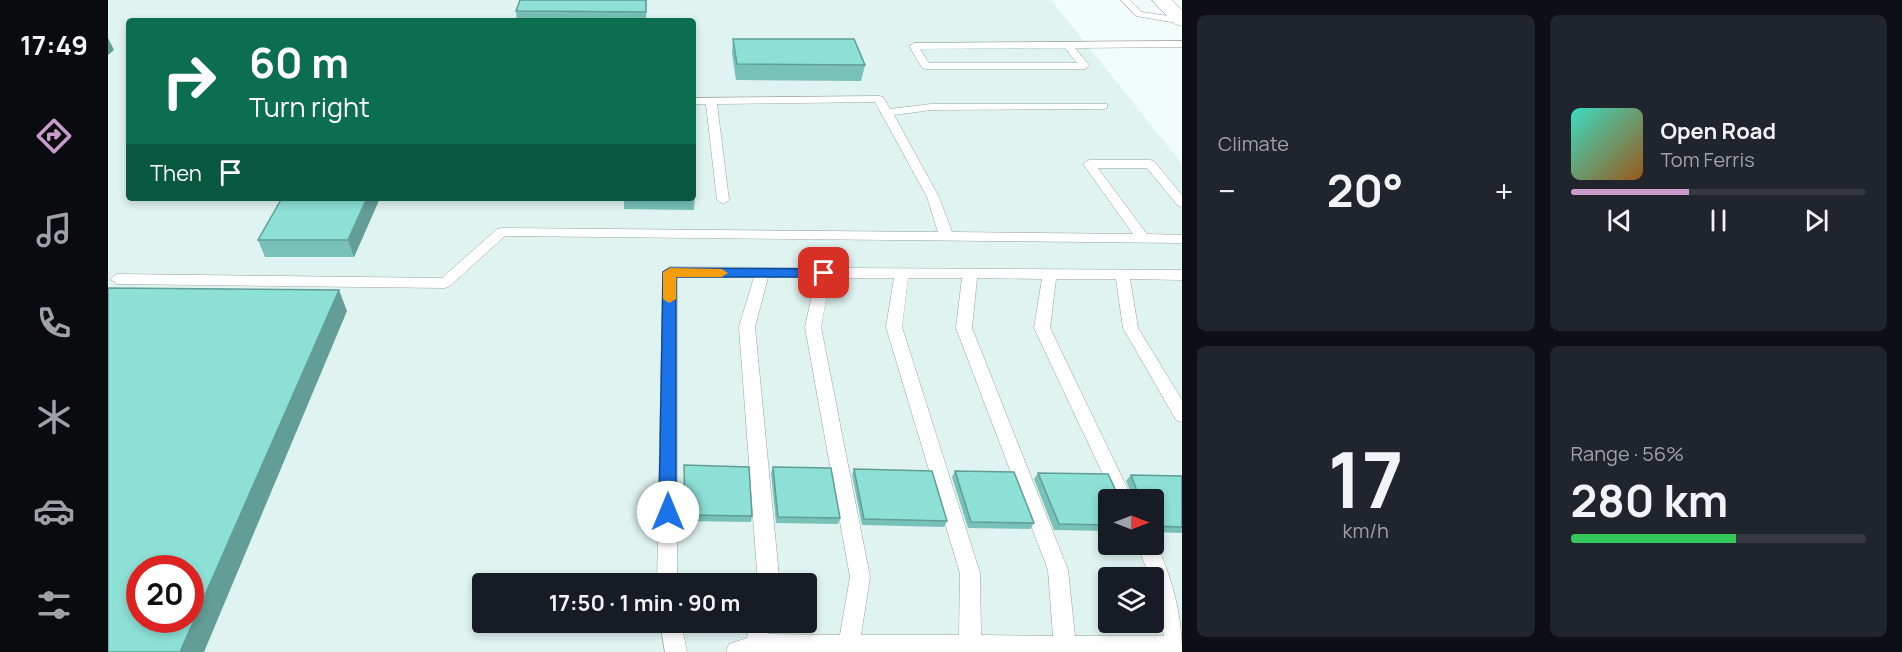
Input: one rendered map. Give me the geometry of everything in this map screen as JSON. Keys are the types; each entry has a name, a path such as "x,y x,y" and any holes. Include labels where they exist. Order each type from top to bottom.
{"street":[{"path":"1161,0 1182,21"}],"lane":[{"path":"1125,0 1139,14 1182,21"},
{"path":"1069,46 1085,66 926,66 914,46 1182,44"},
{"path":"696,101 879,99 933,197 947,238"},
{"path":"711,100 723,200"},
{"path":"888,112 931,107 1103,106"},
{"path":"1143,239 1089,164 1150,164 1182,204"},
{"path":"117,279 445,283 502,232 1182,240"},
{"path":"668,573 670,272 1182,275"},
{"path":"762,273 747,327 770,573"},
{"path":"824,273 813,327 860,576 849,646"},
{"path":"902,274 894,327 970,573 969,646"},
{"path":"970,274 964,328 1058,570 1065,647"},
{"path":"1050,275 1042,328 1119,489"},
{"path":"1122,275 1131,328 1182,414"},
{"path":"754,633 746,648 1180,647 1158,570 1151,555"},
{"path":"672,633 676,652"}],"shaded area":[{"path":"108,0 1051,0 1182,164 1182,652 108,652"}],"building":[{"path":"520,0 646,0 646,12 516,11"},
{"path":"733,39 854,39 865,65 737,64"},
{"path":"280,201 366,201 348,240 258,240"},
{"path":"108,288 339,290 204,597 204,555 126,555 126,633 188,633 180,652 108,652"},
{"path":"684,465 749,467 752,516 685,515"},
{"path":"773,467 831,468 840,518 778,517"},
{"path":"854,469 932,471 947,521 864,519"},
{"path":"955,471 1014,472 1034,523 971,522"},
{"path":"1038,473 1108,474 1115,489 1098,489 1098,525 1059,524"},
{"path":"1131,475 1182,476 1182,527 1164,526 1164,489 1136,489"}],"slow traffic":[{"path":"669,299 670,272 722,273"}],"route":[{"path":"668,512 670,272 824,273"}]}
